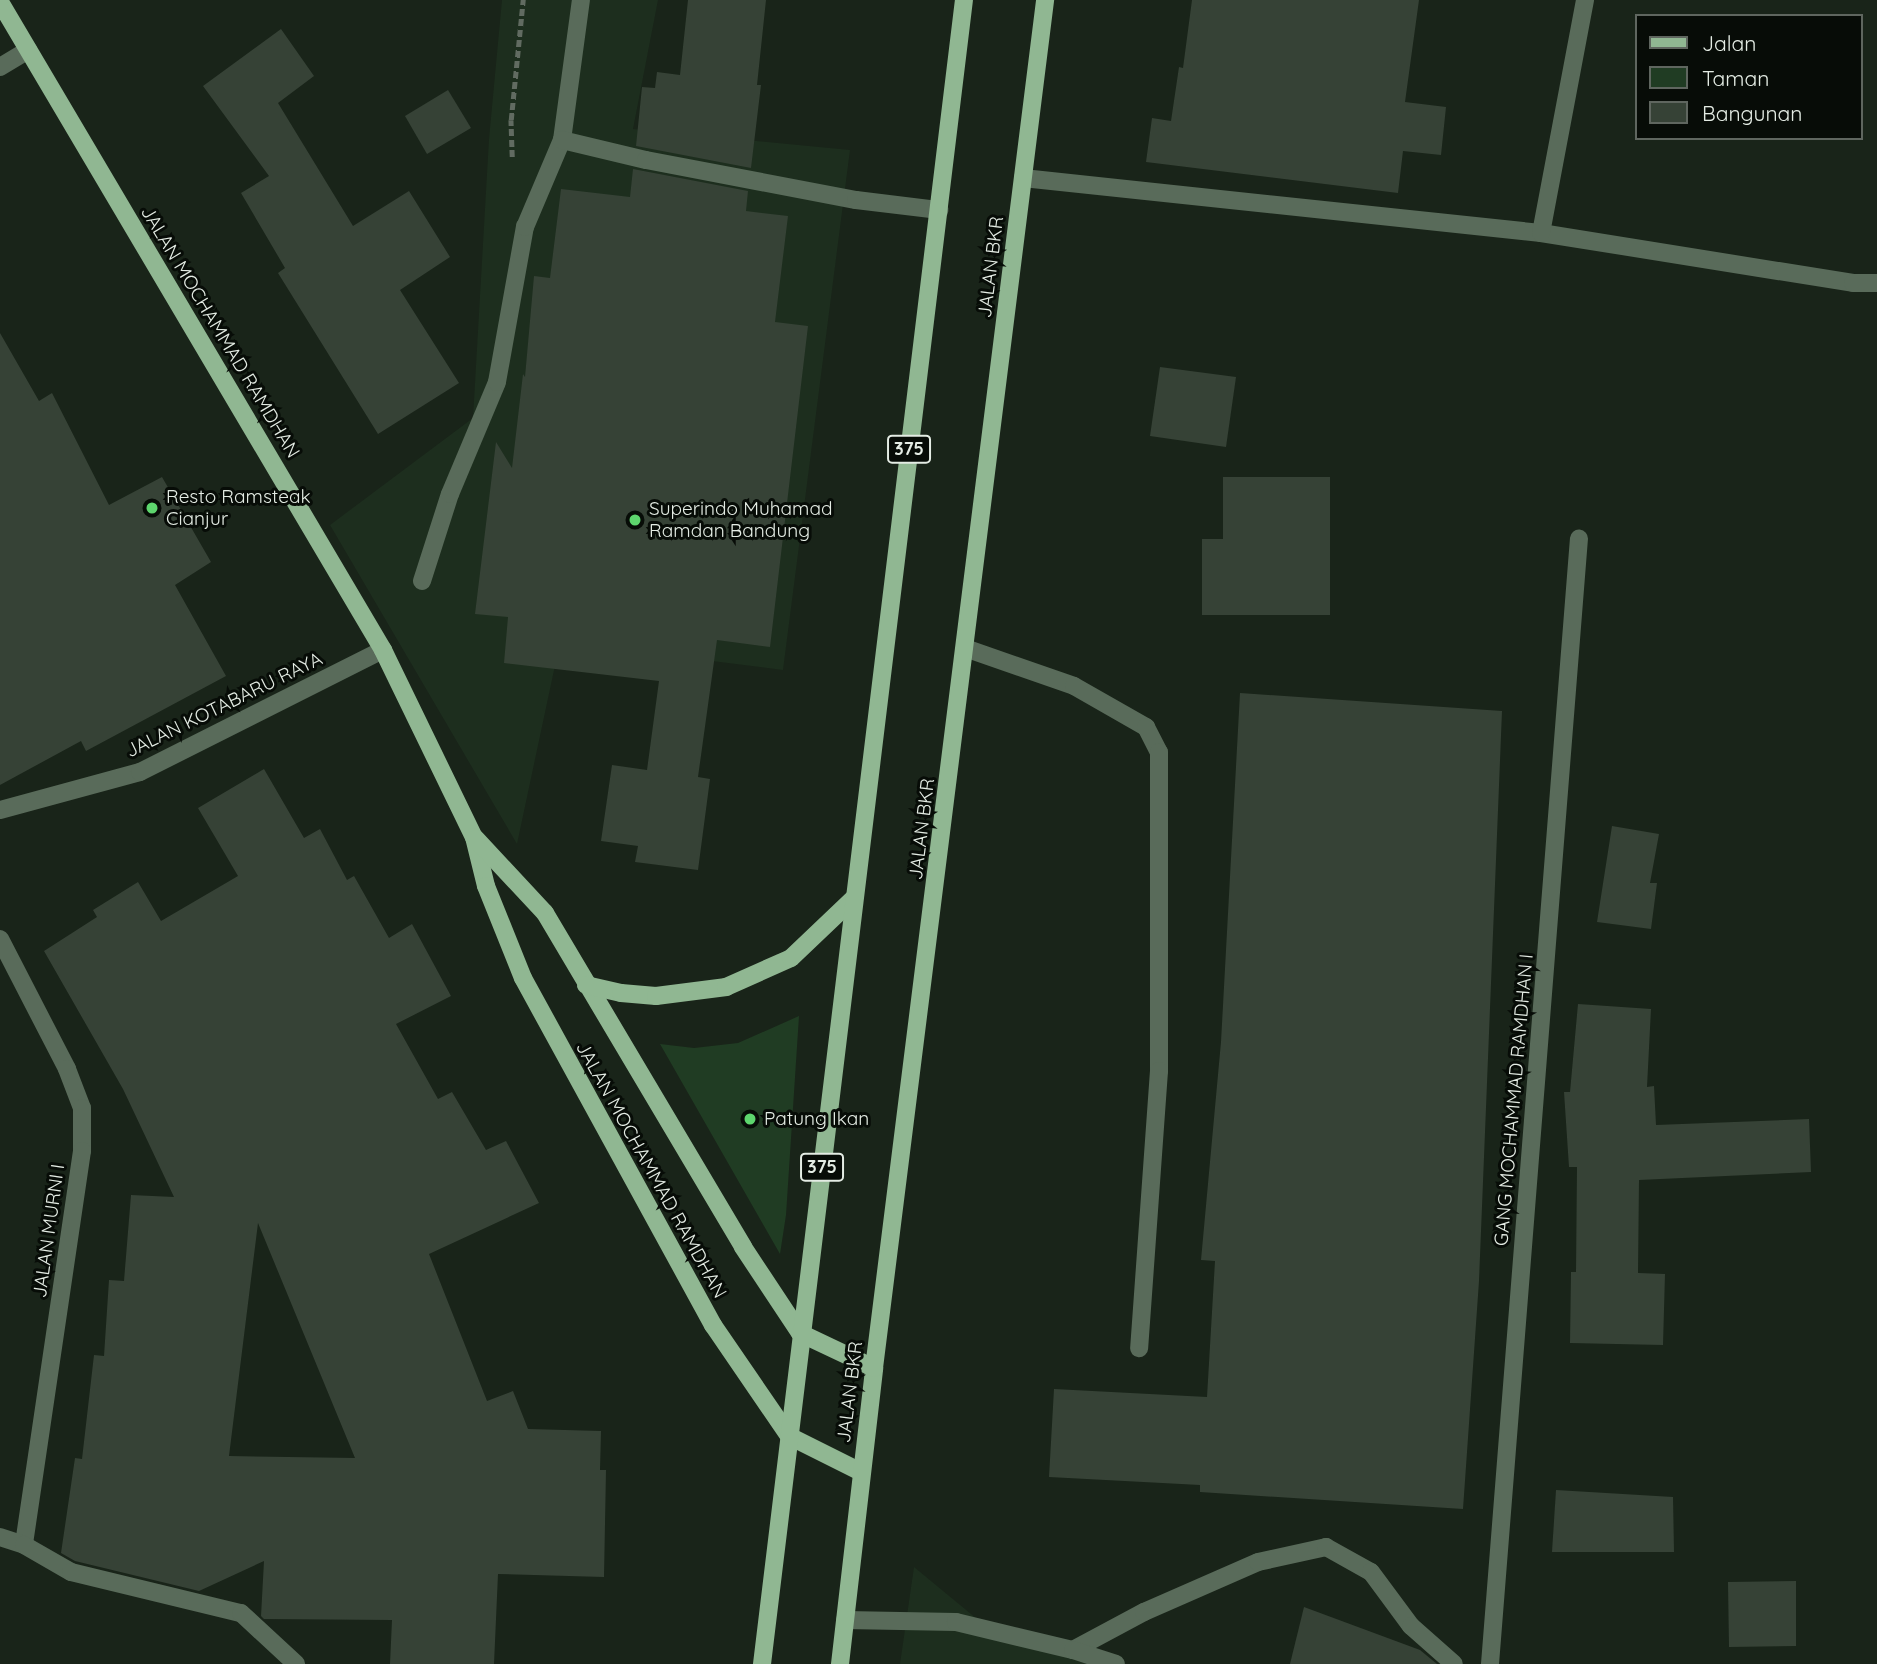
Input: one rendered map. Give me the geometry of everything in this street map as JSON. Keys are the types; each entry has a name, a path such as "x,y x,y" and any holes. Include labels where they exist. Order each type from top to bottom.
{"main road":[{"name":"375","path":"762,1664 800,1333 964,0"},
{"name":"JALAN BKR","path":"840,1664 861,1472 1045,0"},
{"name":"JALAN MOCHAMMAD RAMDHAN","path":"0,2 383,650 474,836 486,886 523,978 713,1325 789,1436 861,1472"},
{"name":"JALAN MOCHAMMAD RAMDHAN","path":"474,836 545,913 749,1258 800,1333"},
{"path":"586,985 621,993 656,996 726,987 791,958 854,898"},
{"path":"800,1333 874,1368"}],"street":[{"path":"422,580 450,494 497,382 525,226 562,140 581,0"},
{"path":"1541,233 1585,0"},
{"path":"0,67 28,50"},
{"path":"562,140 646,160 843,197 939,210"},
{"path":"1023,178 1541,233 1853,283 1877,283"},
{"name":"GANG MOCHAMMAD RAMDHAN I","path":"1490,1664 1579,539"},
{"path":"965,648 1074,686 1146,727 1159,752 1159,1071 1139,1348"},
{"name":"JALAN KOTABARU RAYA","path":"0,810 140,772 383,650"},
{"name":"JALAN MURNI I","path":"0,939 67,1069 82,1108 82,1151 24,1545"},
{"path":"0,1538 24,1545 71,1572 241,1613 296,1664"},
{"path":"1073,1650 1144,1612 1258,1562 1326,1547 1371,1572 1412,1626 1454,1664"},
{"path":"845,1620 956,1622 1073,1650 1116,1664"}],"shaded area":[{"path":"502,0 658,0 633,129 850,150 783,670 560,642 517,844 330,525 473,418 489,139"},
{"path":"914,1567 988,1628 1099,1664 900,1664"}],"green space":[{"path":"799,1016 786,1215 780,1254 660,1044 694,1048 738,1043"}],"building":[{"path":"688,0 766,0 757,85 761,85 751,168 636,146 642,87 655,88 657,72 680,75"},
{"path":"1192,0 1419,0 1405,102 1446,107 1441,155 1403,151 1398,193 1146,162 1152,118 1171,121 1179,67 1183,68"},
{"path":"281,29 314,76 278,103 353,226 409,191 450,257 400,290 459,383 378,434 278,273 285,268 241,193 269,176 203,86"},
{"path":"448,90 471,128 427,154 405,116"},
{"name":"Superindo Muhamad Ramdan Bandung","path":"633,169 748,191 746,211 788,216 775,322 808,326 770,647 717,640 698,777 710,779 698,870 635,862 638,846 601,841 612,765 647,770 659,681 504,663 508,617 475,614 496,442 512,468 523,374 525,377 534,276 550,278 561,189 630,197"},
{"path":"0,333 39,401 52,393 109,505 162,477 211,562 175,585 226,676 86,751 81,741 0,785"},
{"path":"1160,367 1236,377 1226,447 1150,436"},
{"path":"1223,477 1330,477 1330,615 1202,615 1202,539 1223,539"},
{"path":"1240,693 1502,711 1479,1281 1463,1509 1200,1492 1200,1485 1049,1477 1054,1389 1207,1397 1215,1261 1201,1260 1221,1042"},
{"path":"264,769 304,838 320,829 347,880 354,876 389,938 412,924 451,996 396,1024 438,1099 452,1092 486,1150 506,1141 539,1203 429,1254 487,1401 513,1391 528,1429 601,1431 600,1470 606,1470 604,1577 498,1574 494,1664 390,1664 392,1620 264,1619 261,1616 264,1561 199,1591 75,1561 61,1553 75,1458 82,1459 94,1355 104,1356 109,1280 124,1281 131,1195 174,1197 123,1089 44,951 97,917 93,910 138,882 161,921 238,876 198,808","holes":["258,1223 355,1458 229,1456"]},
{"path":"1612,826 1659,834 1650,883 1657,883 1651,929 1597,922"},
{"path":"1578,1004 1651,1009 1647,1087 1654,1086 1656,1125 1809,1119 1811,1172 1639,1180 1638,1273 1665,1274 1663,1345 1570,1343 1571,1272 1576,1272 1577,1167 1569,1167 1564,1092 1570,1092"},
{"path":"1556,1490 1673,1497 1674,1552 1552,1552"},
{"path":"1796,1581 1796,1646 1729,1647 1728,1582"},
{"path":"1304,1607 1420,1650 1437,1664 1290,1664"}],"place":[{"name":"Resto Ramsteak Cianjur","path":"152,508"},
{"name":"Superindo Muhamad Ramdan Bandung","path":"635,520"},
{"name":"Patung Ikan","path":"750,1119"}]}
